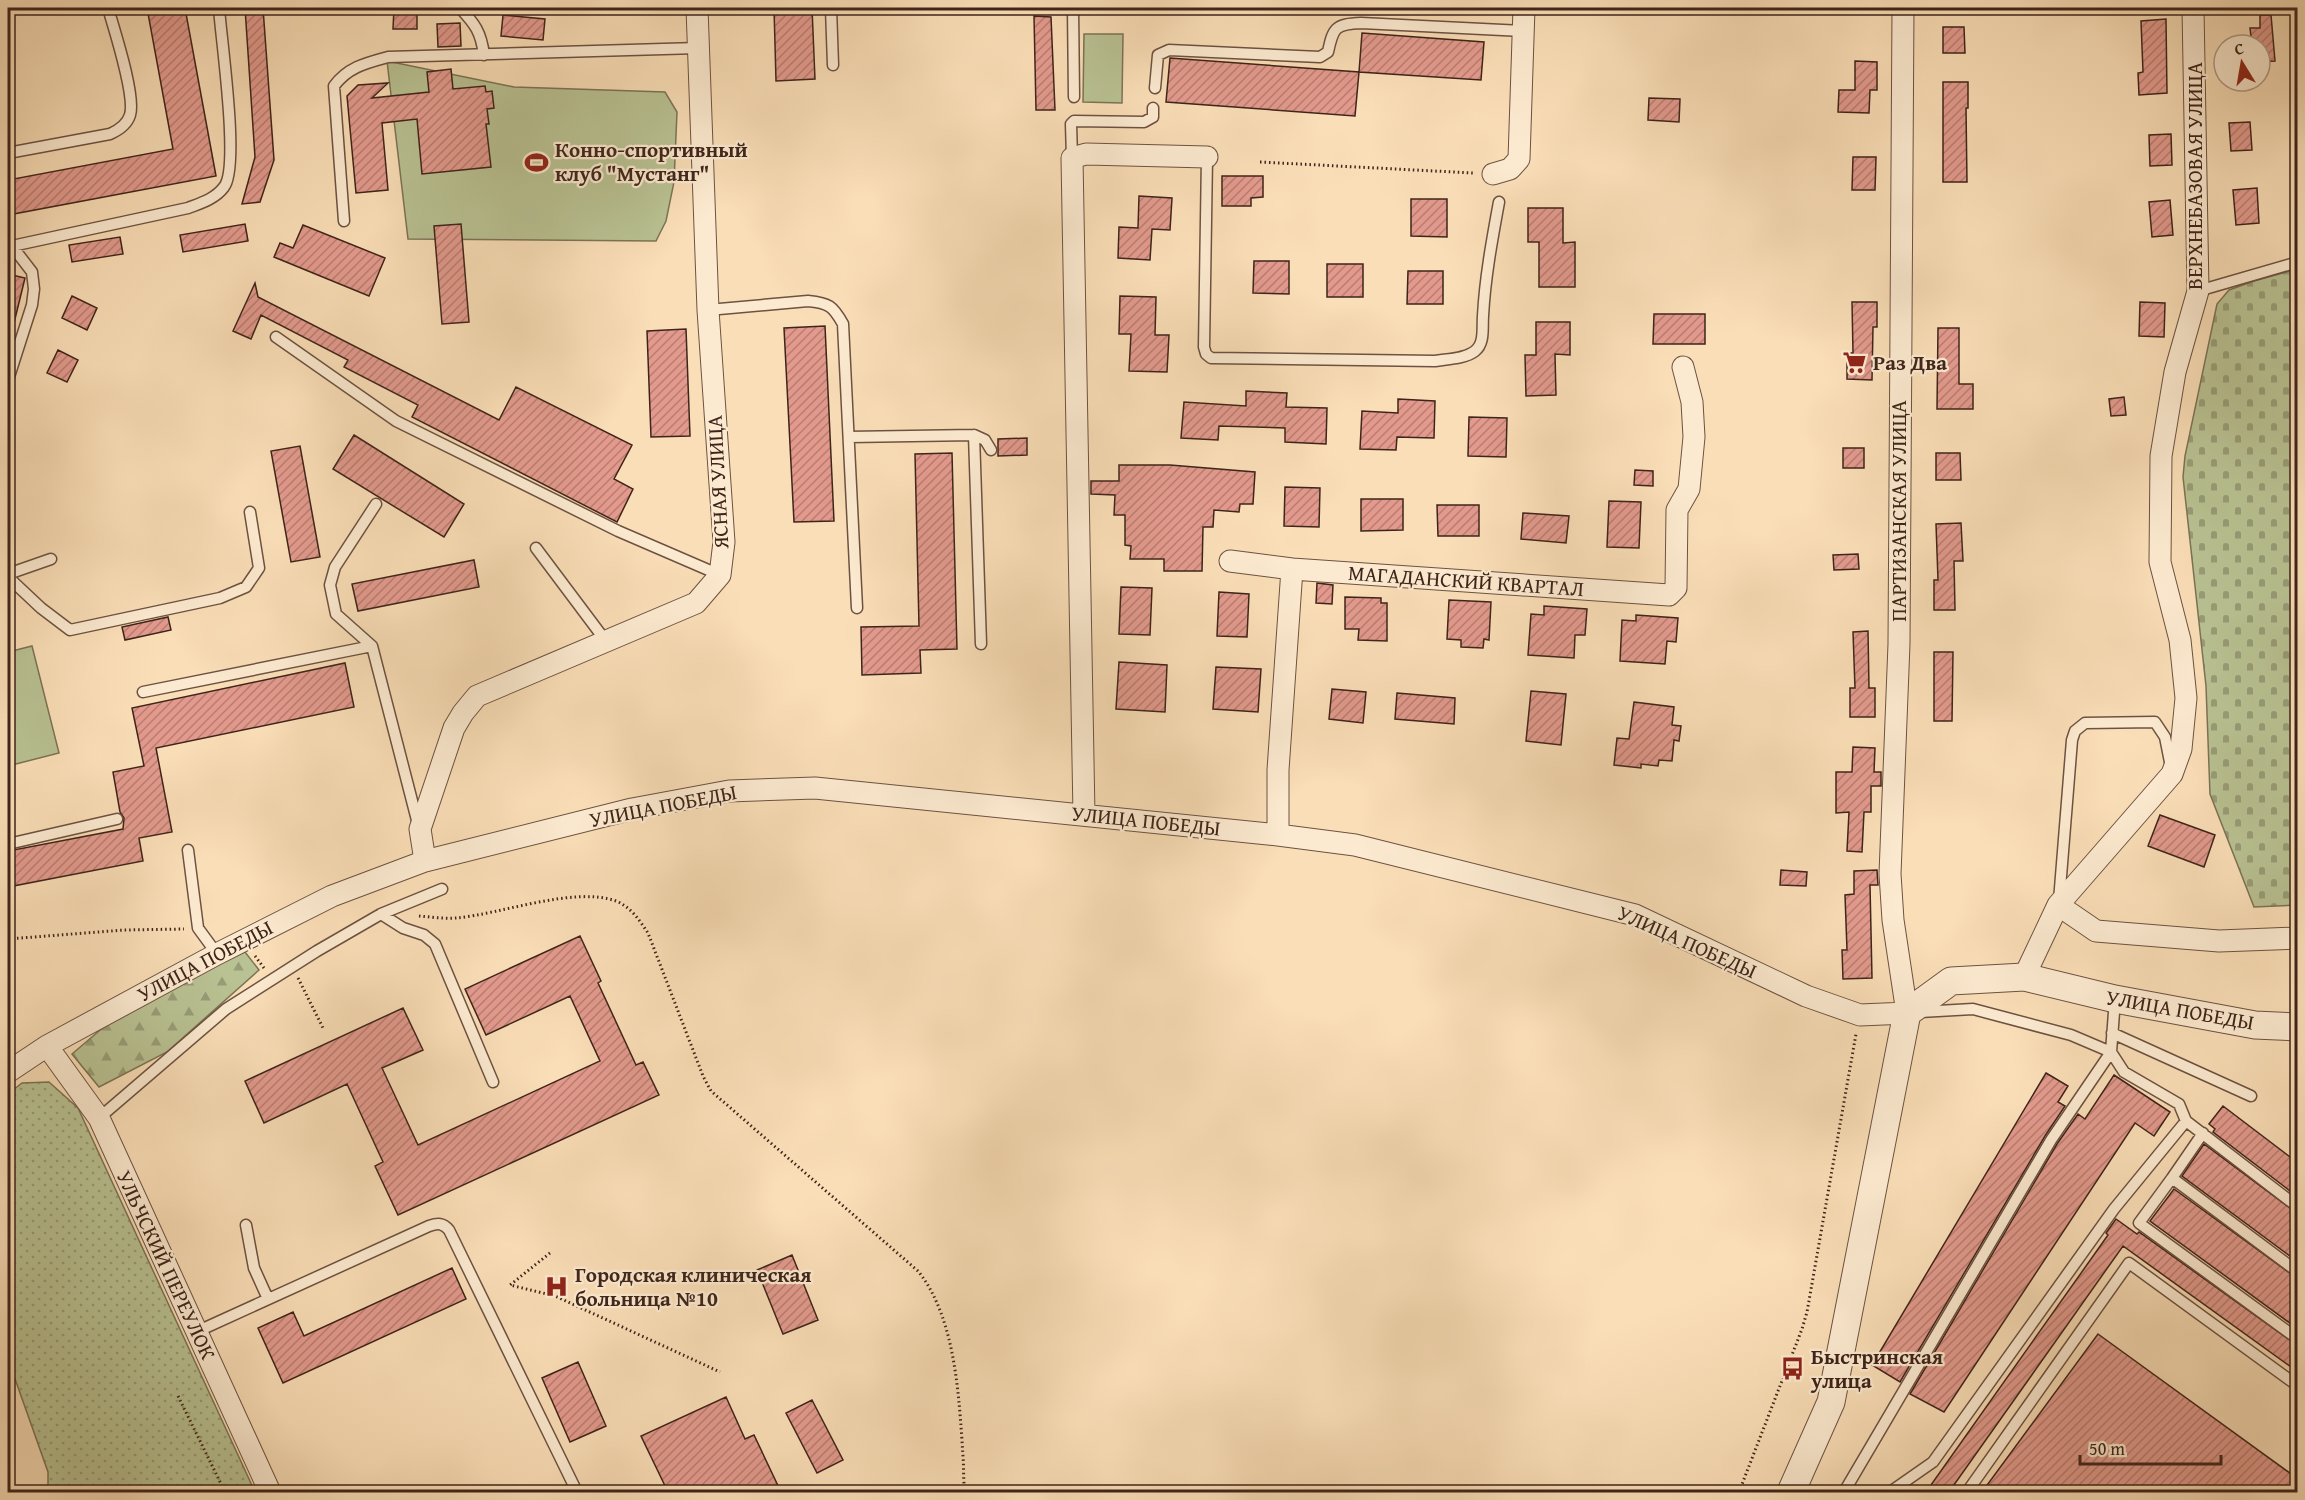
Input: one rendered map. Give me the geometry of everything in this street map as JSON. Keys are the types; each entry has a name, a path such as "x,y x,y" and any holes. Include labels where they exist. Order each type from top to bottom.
{"street":[{"name":"ЯСНАЯ УЛИЦА","path":"425,861 420,829 454,728 462,713 477,696 696,603 720,575 724,542 708,310 697,8"},
{"path":"1493,174 1510,169 1519,159 1524,8"},
{"name":"ПАРТИЗАНСКАЯ УЛИЦА","path":"1903,8 1899,645 1890,874 1893,920 1907,1012"},
{"name":"ВЕРХНЕБАЗОВАЯ УЛИЦА","path":"2024,977 2058,905 2172,774 2181,749 2186,698 2180,640 2160,562 2161,456 2175,372 2198,291 2193,8"},
{"path":"1084,815 1072,158 1086,154 1208,157"},
{"name":"МАГАДАНСКИЙ КВАРТАЛ","path":"1230,561 1293,569 1669,595 1676,588 1677,510 1689,489 1693,455 1692,402 1683,367"},
{"path":"1278,835 1278,770 1293,569"},
{"name":"УЛИЦА ПОБЕДЫ","path":"8,1072 47,1046 242,941 332,896 425,861 632,809 729,791 815,788 1278,835 1355,845 1635,915 1806,996 1860,1015 1907,1012 1951,981 2024,977 2115,999 2255,1025 2298,1027"},
{"path":"2058,905 2096,931 2219,941 2298,938"},
{"path":"1791,1492 1830,1402 1907,1012"},
{"name":"УЛЬЧСКИЙ ПЕРЕУЛОК","path":"47,1046 99,1118 270,1492"}],"lane":[{"path":"8,153 110,134 122,128 131,115 130,92 108,8"},
{"path":"8,380 32,305 34,289 32,272 10,246 188,208 212,199 226,186 232,154 219,8"},
{"path":"460,8 476,25 482,39 484,55"},
{"path":"831,8 833,64"},
{"path":"1073,8 1074,96"},
{"path":"1155,88 1156,60 1161,52 1320,57 1327,55 1335,29 1341,25 1361,23 1523,31"},
{"path":"344,221 334,86 343,74 368,62 388,57 698,48"},
{"path":"1072,158 1071,124 1074,121 1144,122 1153,117 1154,108"},
{"path":"1208,157 1204,347 1206,354 1211,358 1435,361 1476,351 1482,341 1490,252 1499,202"},
{"path":"2198,291 2298,262"},
{"path":"708,310 808,301 824,302 835,310 843,324 857,608"},
{"path":"276,337 396,421 618,531 720,575"},
{"path":"849,437 974,435 985,440 991,450"},
{"path":"974,435 981,644"},
{"path":"376,504 335,567 330,585 336,614 372,646 420,829"},
{"path":"51,559 8,576 41,608 70,630 220,598 246,587 259,568 250,512"},
{"path":"536,548 605,640"},
{"path":"144,692 372,646"},
{"path":"2058,905 2072,740 2075,731 2085,723 2155,723 2165,737 2172,774"},
{"path":"8,844 117,819"},
{"path":"188,850 198,928 217,954"},
{"path":"99,1118 226,1009 381,914 442,889"},
{"path":"381,914 403,928 424,935 435,944 494,1082"},
{"path":"1844,1492 2051,1140 2111,1052 2115,999"},
{"path":"1907,1012 1973,1009 2071,1035 2111,1052 2124,1072 2180,1104 2186,1121 2298,1207"},
{"path":"2112,1033 2250,1096"},
{"path":"1890,1492 1933,1462 2114,1209 2186,1121"},
{"path":"2203,1133 2139,1223 2298,1339"},
{"path":"2172,1178 2298,1272"},
{"path":"196,1332 429,1226 437,1223 444,1225 449,1230 577,1492"},
{"path":"246,1225 254,1268 268,1299"},
{"path":"1967,1492 2129,1263 2298,1386"}],"path":[{"path":"1260,162 1493,174"},
{"path":"397,908 407,915 455,918 552,901 600,898 617,902 638,917 648,933 703,1076 711,1090 918,1271 929,1285 937,1303 951,1351 958,1386 965,1492"},
{"path":"8,939 99,931 198,928"},
{"path":"242,941 270,975 293,967 324,1030"},
{"path":"1739,1492 1807,1312 1860,1015"},
{"path":"550,1253 510,1285 555,1296 720,1372"},
{"path":"178,1396 225,1492"}],"green space":[{"path":"1084,34 1123,34 1122,103 1083,102"},
{"name":"Конно-спортивный клуб \"Мустанг\"","path":"387,61 514,87 665,92 677,112 674,182 666,221 656,241 408,239"},
{"path":"2297,269 2297,905 2254,907 2210,794 2206,686 2183,477 2185,456 2217,304 2229,290"},
{"path":"32,646 59,753 8,766 8,652"},
{"path":"238,943 259,970 167,1052 99,1087 72,1054 113,1019"},
{"path":"49,1082 78,1108 255,1492 48,1492 48,1472 8,1359 8,1094 22,1083"}],"building":[{"path":"147,8 185,8 216,176 8,215 8,180 173,149"},
{"path":"245,8 263,8 274,160 260,202 242,204 255,157"},
{"path":"394,8 417,8 417,29 393,29"},
{"path":"774,8 812,8 815,79 776,81"},
{"path":"503,15 545,19 543,40 501,36"},
{"path":"2260,15 2271,15 2275,61 2272,61 2272,33 2251,33 2250,28 2260,28"},
{"path":"1034,16 1051,17 1055,110 1036,110"},
{"path":"2166,19 2167,93 2139,95 2138,73 2143,72 2141,21"},
{"path":"460,23 461,46 438,47 437,24"},
{"path":"1943,27 1964,27 1965,53 1943,53"},
{"path":"1362,33 1484,42 1481,80 1359,72"},
{"path":"1170,58 1359,72 1355,116 1166,102"},
{"path":"1855,61 1877,62 1877,90 1870,90 1869,113 1838,112 1839,90 1855,90"},
{"path":"451,69 453,89 485,86 486,92 492,91 494,108 487,109 489,124 486,124 491,167 422,174 417,119 382,123 388,190 356,193 347,96 358,85 388,83 372,98 429,92 427,72"},
{"path":"1943,82 1968,82 1967,182 1943,182"},
{"path":"1649,98 1680,99 1679,122 1648,120"},
{"path":"2250,122 2252,150 2231,151 2229,123"},
{"path":"2171,134 2172,165 2150,166 2149,135"},
{"path":"1853,157 1876,157 1875,190 1852,190"},
{"path":"1222,176 1263,176 1263,197 1251,198 1251,206 1222,206"},
{"path":"2257,188 2259,223 2236,225 2233,190"},
{"path":"1139,196 1172,198 1170,230 1152,229 1150,260 1118,258 1119,227 1138,228"},
{"path":"1411,199 1447,199 1447,237 1411,236"},
{"path":"2170,200 2173,235 2152,237 2149,202"},
{"path":"1528,208 1563,208 1563,243 1575,242 1575,287 1539,287 1539,242 1528,242"},
{"path":"245,224 248,241 183,252 180,235"},
{"path":"461,224 469,322 442,324 434,226"},
{"path":"303,225 385,258 369,296 274,257 280,243 293,248"},
{"path":"120,237 123,254 72,262 69,245"},
{"path":"1254,261 1289,261 1289,294 1253,293"},
{"path":"1327,264 1363,264 1363,297 1327,297"},
{"path":"1408,271 1443,271 1443,304 1407,304"},
{"path":"8,274 25,278 13,327 8,326"},
{"path":"255,283 258,297 499,420 516,387 632,445 614,479 633,489 617,522 412,417 418,405 344,367 348,360 261,315 251,339 233,331"},
{"path":"72,296 97,308 87,330 62,318"},
{"path":"1120,296 1156,297 1155,335 1169,335 1167,372 1129,371 1131,334 1119,334"},
{"path":"1852,302 1877,302 1877,327 1873,327 1872,380 1847,379 1847,353 1853,353"},
{"path":"2140,302 2165,303 2164,337 2139,336"},
{"path":"1654,314 1705,314 1705,344 1653,344"},
{"path":"1536,322 1570,322 1570,355 1555,354 1556,395 1526,396 1525,355 1536,355"},
{"path":"825,326 834,521 794,522 784,328"},
{"path":"1938,328 1959,328 1959,384 1973,384 1973,409 1937,409"},
{"path":"686,329 690,436 651,437 647,331"},
{"path":"58,350 78,360 67,382 47,373"},
{"path":"1246,391 1287,393 1286,407 1327,408 1326,444 1285,442 1285,428 1219,426 1218,440 1181,438 1184,402 1246,406"},
{"path":"2124,397 2126,415 2111,416 2109,399"},
{"path":"1398,399 1435,401 1434,438 1397,437 1396,450 1360,449 1362,411 1398,413"},
{"path":"1469,417 1507,418 1506,457 1468,456"},
{"path":"354,435 464,504 444,537 333,469"},
{"path":"1027,438 1027,455 998,456 998,439"},
{"path":"300,446 320,557 291,562 271,451"},
{"path":"1843,448 1864,448 1864,468 1843,468"},
{"path":"952,453 957,649 920,650 921,673 862,675 861,627 919,626 915,454"},
{"path":"1936,453 1960,453 1961,480 1936,480"},
{"path":"1119,465 1170,465 1255,472 1253,504 1240,504 1239,512 1214,510 1213,527 1203,527 1202,571 1164,571 1164,559 1130,559 1131,546 1125,545 1125,515 1114,515 1115,495 1091,494 1091,481 1119,481"},
{"path":"1635,470 1653,471 1653,486 1634,485"},
{"path":"1285,487 1320,488 1319,527 1284,526"},
{"path":"1361,499 1403,499 1403,530 1361,531"},
{"path":"1609,501 1641,502 1639,548 1607,547"},
{"path":"1437,505 1479,505 1479,536 1438,536"},
{"path":"1523,513 1569,516 1566,543 1521,539"},
{"path":"1961,523 1963,561 1954,561 1955,610 1934,610 1934,580 1938,580 1936,524"},
{"path":"1858,554 1859,569 1834,570 1833,555"},
{"path":"474,560 479,587 358,611 352,584"},
{"path":"1317,583 1333,585 1332,604 1316,603"},
{"path":"1121,587 1152,588 1150,635 1119,634"},
{"path":"1219,592 1249,594 1247,637 1217,636"},
{"path":"1345,597 1381,598 1381,603 1387,603 1387,641 1358,640 1359,629 1345,629"},
{"path":"1449,600 1491,602 1489,640 1484,639 1483,648 1461,647 1461,640 1447,639"},
{"path":"1544,606 1587,609 1585,635 1575,635 1574,658 1528,655 1531,614 1544,615"},
{"path":"1636,615 1678,618 1676,642 1667,641 1665,664 1620,661 1622,620 1636,621"},
{"path":"168,617 171,630 125,640 122,627"},
{"path":"1868,631 1869,688 1875,688 1875,717 1850,717 1850,688 1855,688 1853,632"},
{"path":"1934,652 1953,652 1952,721 1934,721"},
{"path":"1119,662 1167,665 1165,712 1116,709"},
{"path":"345,663 354,707 156,748 172,832 139,838 143,861 8,887 8,851 123,829 124,818 120,812 113,772 144,766 132,708"},
{"path":"1216,667 1261,669 1258,712 1213,709"},
{"path":"1332,689 1366,692 1363,723 1329,719"},
{"path":"1531,691 1566,694 1561,745 1526,741"},
{"path":"1397,693 1455,698 1454,724 1395,719"},
{"path":"1634,702 1674,707 1672,725 1681,726 1679,741 1674,740 1672,761 1659,760 1658,766 1641,764 1641,768 1614,765 1617,738 1629,739"},
{"path":"1853,747 1875,748 1874,772 1881,772 1881,786 1871,786 1871,812 1864,812 1862,852 1847,851 1849,812 1836,813 1836,772 1852,772"},
{"path":"2160,815 2215,835 2204,867 2148,846"},
{"path":"1781,870 1807,872 1806,886 1780,885"},
{"path":"1877,870 1878,885 1870,885 1872,978 1843,979 1842,950 1847,950 1845,895 1854,894 1854,871"},
{"path":"580,936 601,981 598,983 636,1065 643,1062 659,1095 398,1215 375,1166 383,1162 347,1084 264,1123 245,1081 403,1008 423,1050 382,1068 418,1145 600,1061 570,996 486,1035 465,989"},
{"path":"2046,1073 2068,1086 2058,1102 2065,1106 1900,1382 1872,1365"},
{"path":"2114,1075 2170,1112 2154,1136 2135,1123 1944,1412 1910,1394 2057,1144 2078,1114 2085,1119"},
{"path":"2223,1106 2298,1163 2298,1197 2213,1132 2215,1129 2209,1124"},
{"path":"2204,1144 2298,1214 2298,1262 2182,1176"},
{"path":"2174,1189 2298,1279 2298,1329 2150,1221"},
{"path":"2116,1219 2137,1234 2139,1232 2298,1346 2298,1372 2123,1246 1949,1492 1926,1492 2108,1235 2106,1233"},
{"path":"792,1255 818,1320 783,1334 757,1270"},
{"path":"452,1268 466,1299 283,1383 258,1328 293,1312 304,1336"},
{"path":"2098,1334 2298,1479 2298,1492 1982,1492"},
{"path":"578,1362 606,1426 570,1442 542,1378"},
{"path":"726,1397 745,1439 754,1435 781,1492 668,1492 641,1436"},
{"path":"812,1400 843,1460 817,1473 786,1413"}],"place":[{"name":"Конно-спортивный клуб \"Мустанг\"","path":"537,162"},
{"name":"Раз Два","path":"1855,363"},
{"name":"Городская клиническая больница №10","path":"557,1287"},
{"name":"Быстринская улица","path":"1793,1369"}]}
